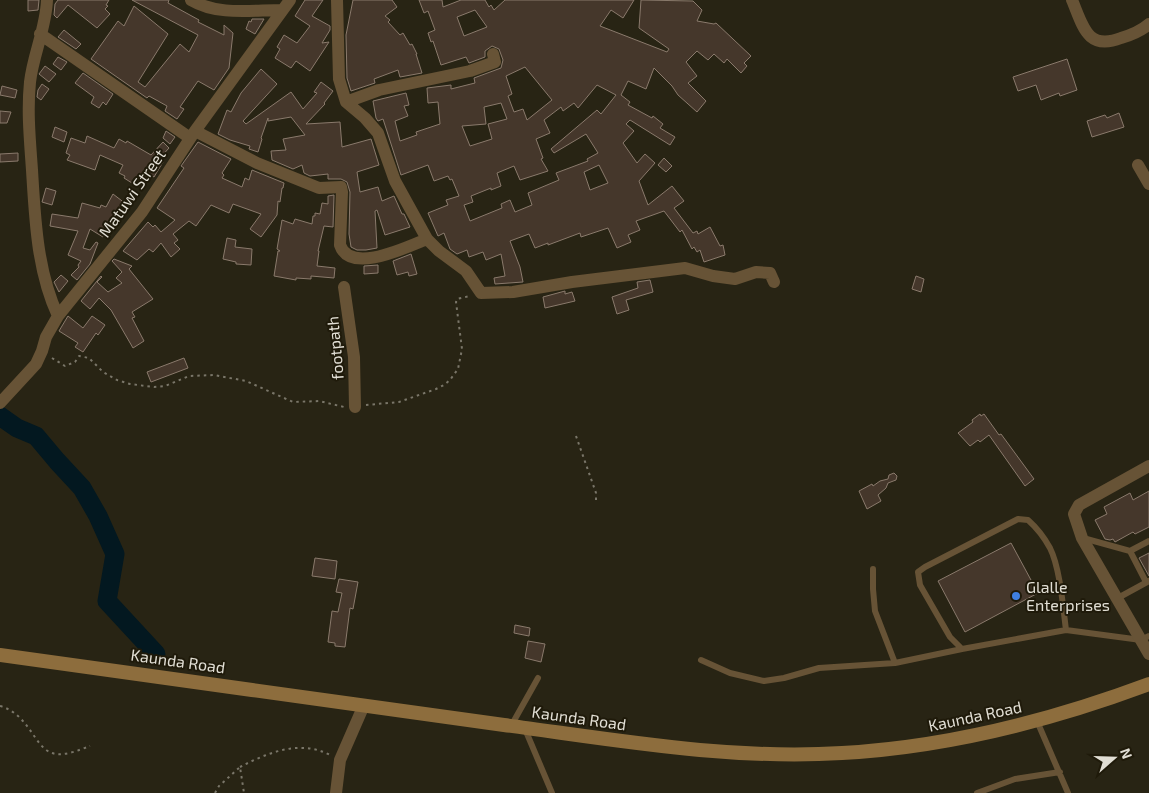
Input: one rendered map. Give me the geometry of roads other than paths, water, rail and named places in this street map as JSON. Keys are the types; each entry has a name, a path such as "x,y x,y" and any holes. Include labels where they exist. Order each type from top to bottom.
{"main road":[{"name":"Kaunda Road","path":"0,656 191,680 694,750 789,755 844,753 914,747 966,737 1100,702 1149,684"}],"street":[{"path":"47,0 30,83 29,132 37,240 49,297 58,316"},
{"path":"191,0 199,5 220,11 286,5"},
{"path":"337,0 339,79 346,102 378,132 395,181 427,239 439,251 466,271 482,293 513,292 572,282 685,268 713,276 735,278 756,272 770,273 774,282"},
{"path":"1072,0 1084,30 1093,40 1111,42 1149,24"},
{"name":"Matuwi Street","path":"0,403 36,364 46,337 58,316 142,212 192,134 286,5"},
{"path":"40,34 192,134 319,188 341,187 340,245 346,254 357,259 365,259 387,254 427,239"},
{"path":"346,102 380,90 470,71 495,62 493,54"},
{"path":"1138,165 1149,184"},
{"name":"footpath","path":"344,287 354,357 355,407"},
{"path":"1149,466 1079,505 1074,514 1082,538 1116,599 1145,638 1149,654"},
{"path":"336,793 340,760 364,705"}],"lane":[{"path":"962,649 950,637 920,585 918,572 924,567 1018,519 1028,520 1039,530 1051,549 1059,582 1066,630"},
{"path":"1082,538 1130,551 1149,541"},
{"path":"1116,599 1148,582 1130,551"},
{"path":"873,569 872,589 875,611 895,663"},
{"path":"701,660 730,673 764,681 784,678 819,668 895,663 1066,630 1145,638"},
{"path":"538,678 518,727 552,793"},
{"path":"1037,720 1068,793"},
{"path":"977,793 1015,779 1060,772"}],"waterway":[{"path":"0,416 17,428 36,436 82,488 98,516 115,554 107,601 156,654"}],"place":[{"name":"Glalle Enterprises","path":"1016,596"}]}
